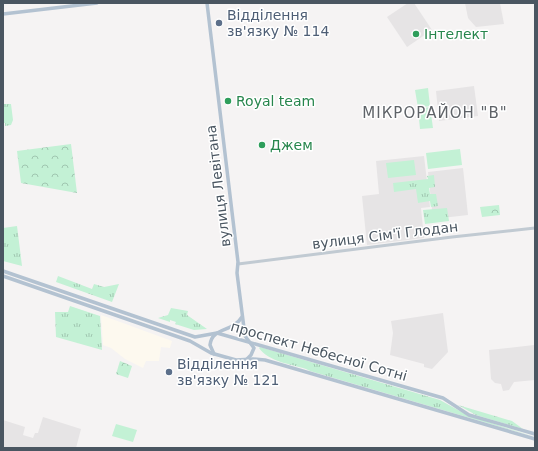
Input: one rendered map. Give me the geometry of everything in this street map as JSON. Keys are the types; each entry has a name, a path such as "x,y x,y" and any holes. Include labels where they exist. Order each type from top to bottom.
{"main road":[{"path":"3,14 97,3"},
{"name":"вулиця Левітана","path":"206,3 238,264 237,273 242,317 245,336 254,347 251,355 246,360"},
{"name":"проспект Небесної Сотні","path":"3,270 195,337 217,333 250,342 443,398 469,415 535,434"},
{"name":"проспект Небесної Сотні","path":"3,276 190,341 214,354 236,360 267,360 535,439"},
{"path":"65,297 67,292"},
{"path":"214,354 210,345 213,336 232,327 239,322 242,317"}],"street":[{"name":"вулиця Сім'ї Глодан","path":"238,264 535,228"}],"shaded area":[{"path":"408,3 414,3 432,30 407,47 387,17"},
{"path":"465,3 500,3 504,24 476,27 468,18"},
{"path":"474,86 478,116 439,121 436,91"},
{"path":"424,156 430,207 421,208 424,238 367,245 362,196 379,194 376,161"},
{"path":"463,168 468,215 433,219 428,172"},
{"path":"443,313 448,352 432,369 424,367 424,364 390,355 393,333 391,321"},
{"path":"101,315 172,341 170,348 161,347 159,361 146,361 143,368 125,359 111,348 103,345"},
{"path":"534,345 535,380 514,382 509,390 503,391 501,384 495,383 491,379 489,350"},
{"path":"43,417 81,429 76,448 3,448 3,420 25,427 23,435 33,438 35,433 38,433"}],"green space":[{"path":"428,88 430,106 418,108 415,90"},
{"path":"3,104 11,104 13,120 11,125 5,126 5,123 3,123"},
{"path":"430,107 433,128 420,129 418,109"},
{"path":"71,144 77,193 21,183 17,151"},
{"path":"460,149 462,165 428,169 426,153"},
{"path":"414,160 416,175 388,178 386,163"},
{"path":"434,175 435,187 429,188 430,194 436,194 438,206 431,207 430,201 418,203 416,189 394,192 393,183 428,179 427,176"},
{"path":"499,205 500,215 482,217 480,207"},
{"path":"447,208 449,221 425,224 423,210"},
{"path":"17,226 22,266 3,261 3,228"},
{"path":"58,276 92,289 94,284 104,287 119,284 112,302 56,282"},
{"path":"70,306 100,316 102,350 56,337 55,312 68,312"},
{"path":"171,308 188,311 187,315 207,329 194,330 175,324 176,322 170,320 170,322 158,318 168,315"},
{"path":"260,347 440,400 467,415 535,437 281,362 263,353 259,348"},
{"path":"120,361 132,366 128,378 116,374"},
{"path":"458,405 512,421 523,429 476,415"},
{"path":"116,424 137,430 133,442 112,436"}],"place":[{"name":"Відділення зв'язку № 114","path":"219,23"},
{"name":"Інтелект","path":"416,34"},
{"name":"Royal team","path":"228,101"},
{"name":"Джем","path":"262,145"},
{"name":"Відділення зв'язку № 121","path":"169,372"}],"district":[{"name":"МІКРОРАЙОН \"В\"","path":"435,113"}]}
